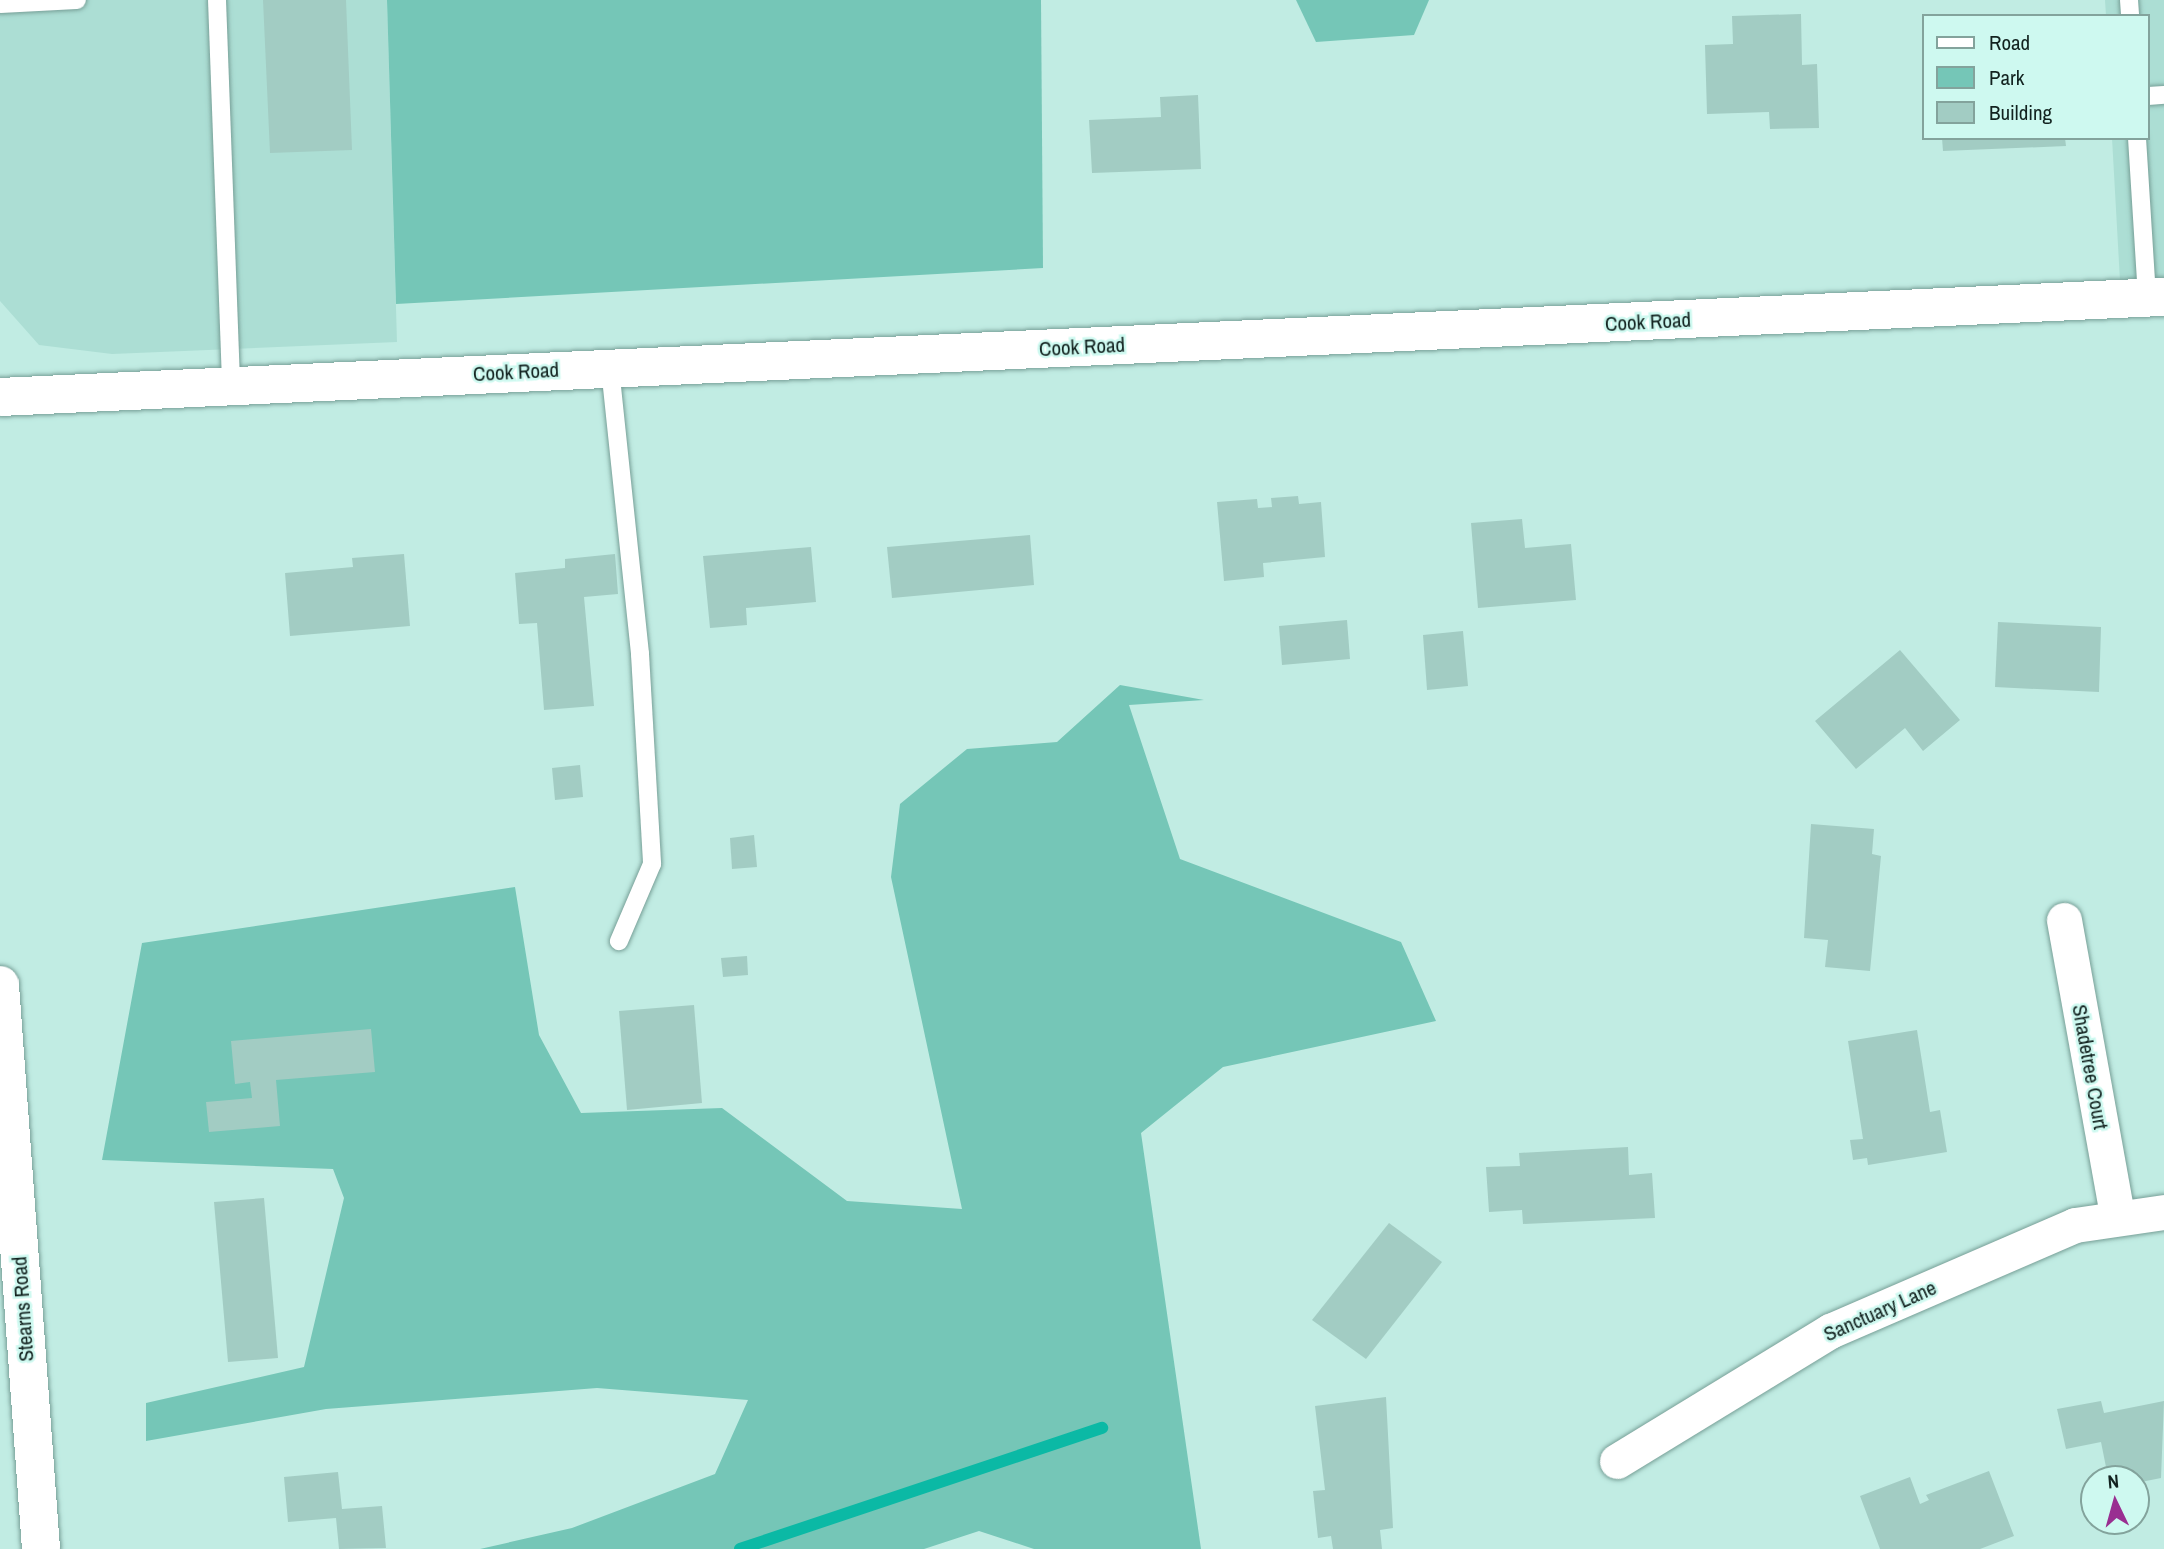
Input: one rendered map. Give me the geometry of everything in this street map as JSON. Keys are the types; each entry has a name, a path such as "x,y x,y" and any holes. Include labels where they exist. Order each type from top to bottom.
{"street":[{"name":"Cook Road","path":"0,397 2156,297"},
{"name":"Shadetree Court","path":"2064,919 2117,1215"},
{"name":"Stearns Road","path":"0,985 41,1549"},
{"name":"Sanctuary Lane","path":"1617,1461 1830,1331 2076,1225 2117,1215 2164,1212"}],"lane":[{"path":"0,4 77,0"},
{"path":"217,0 232,385"},
{"path":"2137,140 2156,297"},
{"path":"610,368 640,654 652,864 619,941"}],"shaded area":[{"path":"0,0 387,0 397,342 112,354 39,345 0,301"},
{"path":"2105,0 2164,0 2164,280 2120,281 2112,140 2150,140 2150,14 2106,14"}],"green space":[{"path":"387,0 1041,0 1043,268 396,304"},
{"path":"1296,0 1429,0 1414,35 1316,42"},
{"path":"1120,685 1204,700 1129,705 1180,859 1401,942 1436,1021 1223,1067 1141,1133 1201,1549 1034,1549 979,1531 924,1549 480,1549 572,1528 715,1474 748,1400 597,1388 326,1409 146,1441 146,1403 304,1367 344,1198 333,1169 102,1160 142,943 515,887 539,1035 581,1113 722,1108 847,1201 962,1209 891,877 900,804 967,749 1057,742"}],"building":[{"path":"263,0 346,0 352,150 270,153"},
{"path":"1801,14 1802,65 1817,64 1819,128 1770,129 1769,112 1707,114 1705,45 1733,44 1732,16"},
{"path":"1198,95 1201,169 1092,173 1089,120 1161,117 1160,97"},
{"path":"1942,140 2065,140 2066,146 1943,151"},
{"path":"1298,496 1299,504 1321,502 1325,557 1263,563 1264,577 1224,581 1217,502 1257,499 1258,508 1272,507 1271,498"},
{"path":"1522,519 1525,548 1571,544 1576,600 1478,608 1471,523"},
{"path":"1030,535 1034,585 892,598 887,547"},
{"path":"811,547 816,602 746,608 747,625 710,628 703,556"},
{"path":"404,554 410,626 290,636 285,573 353,567 352,558"},
{"path":"615,554 618,594 584,597 594,706 544,710 537,623 519,624 515,573 565,568 565,559"},
{"path":"1347,620 1350,659 1282,665 1279,626"},
{"path":"1998,622 2101,627 2099,692 1995,687"},
{"path":"1463,631 1468,686 1427,690 1423,635"},
{"path":"1900,650 1960,720 1923,751 1905,728 1856,769 1815,721"},
{"path":"580,765 583,797 555,800 552,768"},
{"path":"1811,824 1874,829 1872,854 1881,856 1870,971 1825,967 1828,940 1804,938"},
{"path":"754,835 757,867 732,869 730,838"},
{"path":"747,956 748,975 723,977 721,958"},
{"path":"694,1005 702,1103 627,1110 619,1011"},
{"path":"371,1029 375,1072 276,1080 280,1126 209,1132 206,1102 252,1098 250,1082 235,1084 231,1041"},
{"path":"1917,1030 1930,1112 1940,1110 1947,1152 1868,1165 1867,1158 1853,1160 1850,1140 1863,1139 1848,1041"},
{"path":"1628,1147 1629,1175 1652,1173 1655,1218 1523,1224 1522,1210 1489,1212 1486,1167 1520,1166 1519,1153"},
{"path":"264,1198 278,1358 228,1362 214,1202"},
{"path":"1389,1223 1442,1262 1366,1359 1312,1320"},
{"path":"1386,1397 1393,1528 1380,1530 1382,1549 1333,1549 1331,1536 1318,1538 1313,1491 1325,1490 1315,1406"},
{"path":"2101,1401 2104,1413 2164,1401 2161,1478 2150,1480 2150,1465 2106,1465 2101,1442 2066,1449 2057,1409"},
{"path":"1989,1471 2014,1536 1980,1549 1880,1549 1860,1496 1910,1477 1920,1504 1929,1500 1926,1495"},
{"path":"338,1472 342,1509 382,1506 386,1548 339,1549 336,1518 288,1522 284,1477"}],"waterway":[{"path":"740,1549 1102,1428"}]}
